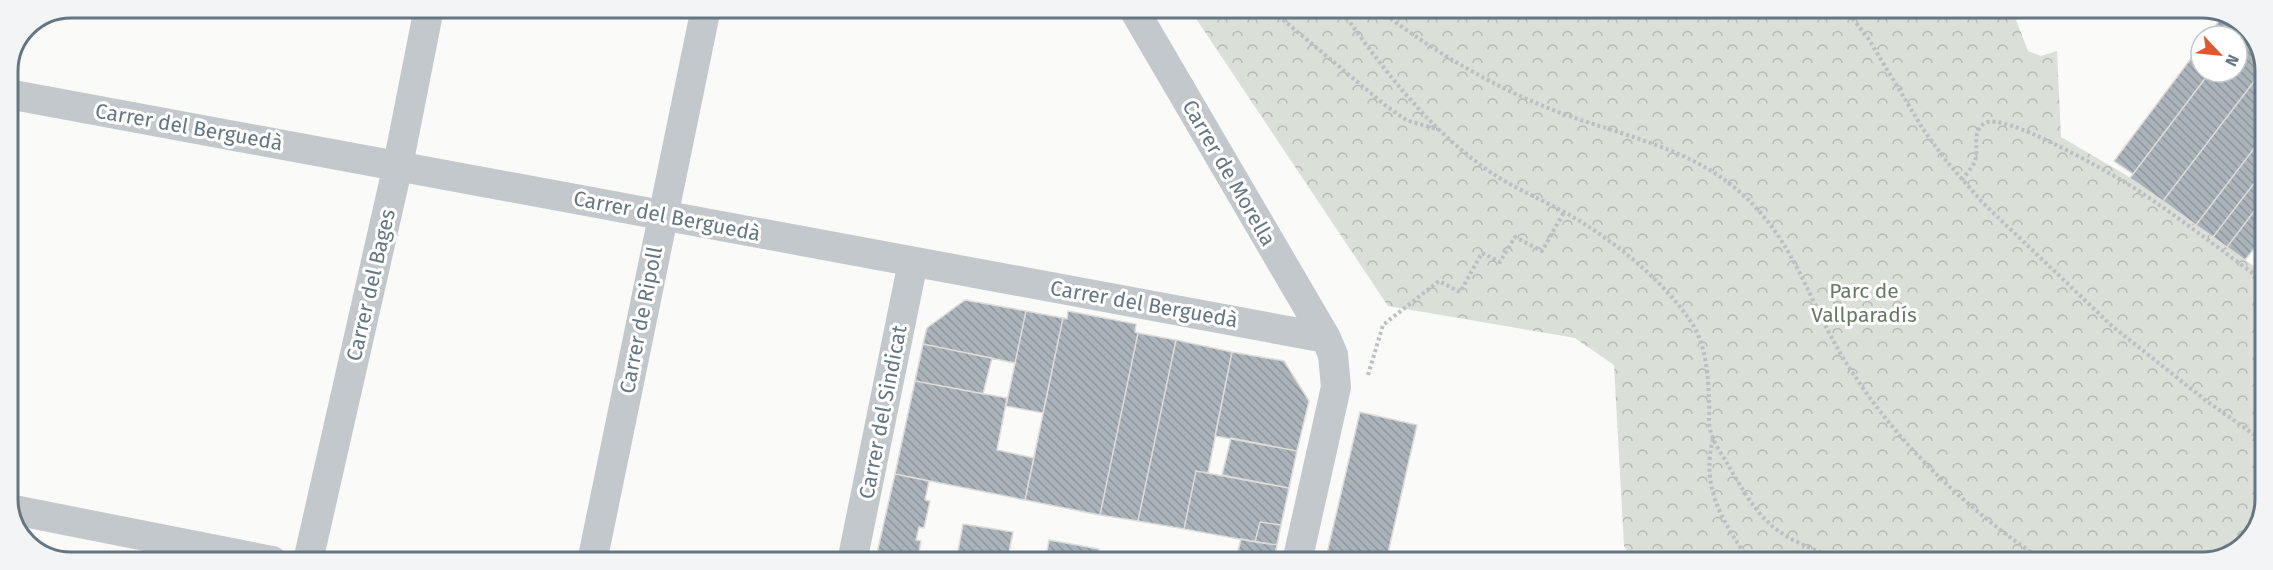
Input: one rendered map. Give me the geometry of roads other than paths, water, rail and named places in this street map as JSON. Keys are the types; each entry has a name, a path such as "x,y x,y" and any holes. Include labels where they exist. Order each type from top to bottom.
{"street":[{"name":"Carrer del Bages","path":"310,552 398,165 427,18"},
{"name":"Carrer de Ripoll","path":"594,552 704,18"},
{"name":"Carrer de Morella","path":"1139,18 1326,338 1333,355 1336,387 1299,552"},
{"name":"Carrer del Berguedà","path":"18,96 1326,338"},
{"name":"Carrer del Sindicat","path":"854,552 913,262"},
{"path":"20,511 226,552"}],"park label":[{"name":"Parc de Vallparadís","path":"1864,303"}]}
